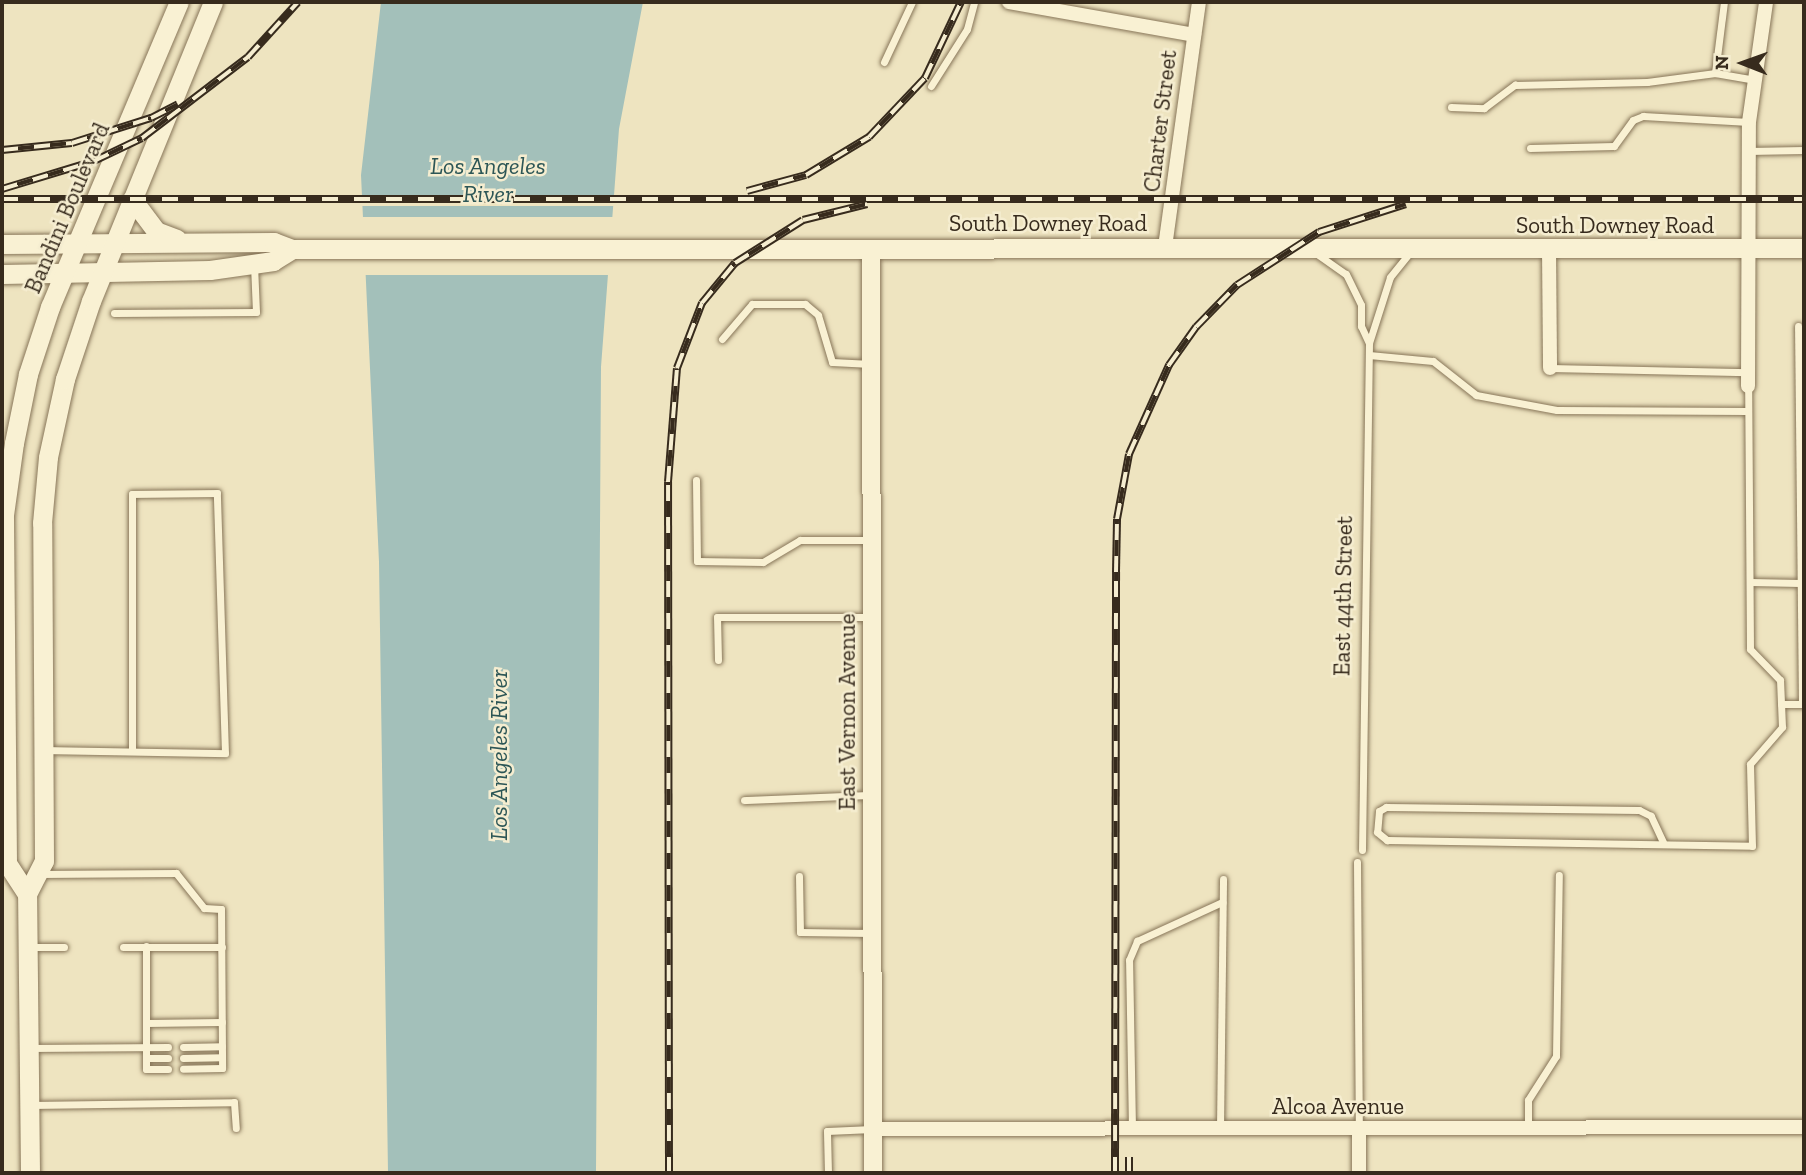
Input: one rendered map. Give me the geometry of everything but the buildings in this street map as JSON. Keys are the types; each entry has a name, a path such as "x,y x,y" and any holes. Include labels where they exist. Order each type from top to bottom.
{"main road":[{"name":"Bandini Boulevard","path":"27,894 7,863 3,752 4,515 28,374 179,2"},
{"path":"30,1173 27,894 44,861 42,523 48,457 65,379 103,273 213,2"},
{"path":"132,200 156,231 184,242"},
{"name":"South Downey Road","path":"2,244 274,242 292,249 686,246 871,250 1165,247 1412,250 1804,248"},
{"name":"South Downey Road","path":"2,274 103,273 254,264 273,261 292,249"}],"street":[{"path":"1009,2 1194,35"},
{"name":"Charter Street","path":"1165,247 1199,2"},
{"path":"1748,379 1749,122 1766,2"},
{"path":"1549,248 1550,368"},
{"name":"East Vernon Avenue","path":"871,250 873,1173"},
{"name":"Alcoa Avenue","path":"873,1129 1804,1127"},
{"path":"1359,1128 1359,1173"}],"lane":[{"path":"884,62 912,2"},
{"path":"931,86 967,29 974,2"},
{"path":"1715,74 1724,2"},
{"path":"1451,107 1484,108 1515,85 1647,82 1715,74 1755,80"},
{"path":"1530,148 1614,146 1633,121 1643,116 1749,122"},
{"path":"1748,151 1804,150"},
{"name":"East 44th Street","path":"1304,248 1346,274 1361,305 1361,326 1369,343"},
{"name":"East 44th Street","path":"1362,850 1369,343 1390,277 1412,250"},
{"path":"114,313 256,312 254,264"},
{"path":"722,339 752,304 805,304 818,315 832,362 871,364"},
{"path":"1781,704 1801,704 1798,326"},
{"path":"1369,355 1433,361 1476,395 1557,410 1748,411"},
{"path":"1363,832 1377,832 1387,839 1664,842 1752,846 1750,764 1782,727 1780,680 1750,649 1748,379 1550,368"},
{"path":"696,480 697,561 763,562 800,541 872,540"},
{"path":"44,750 225,753 217,493 132,494 132,751"},
{"path":"1750,582 1800,583"},
{"path":"718,660 717,617 872,617"},
{"path":"744,800 872,795"},
{"path":"1377,832 1380,811 1386,807 1639,810 1651,816 1664,842"},
{"path":"1357,862 1359,1128"},
{"path":"38,874 176,873 204,908 221,909 222,1068 183,1069"},
{"path":"1528,1128 1528,1100 1556,1056 1559,875"},
{"path":"799,876 800,932 872,933"},
{"path":"1220,1129 1223,879"},
{"path":"1132,1129 1129,960 1137,941 1222,902"},
{"path":"146,946 146,1069 169,1069"},
{"path":"27,947 64,947"},
{"path":"123,947 222,947"},
{"path":"146,1023 222,1022"},
{"path":"183,1047 222,1046"},
{"path":"29,1048 168,1047"},
{"path":"183,1058 222,1057"},
{"path":"146,1058 168,1058"},
{"path":"29,1105 234,1102 236,1128"},
{"path":"828,1173 827,1131 873,1129"}],"water":[{"name":"Los Angeles River","path":"381,2 643,2 619,129 601,367 596,1173 388,1173 379,562 361,175"}],"pier":[{"path":"358,195 618,195 618,206 358,206"},
{"path":"359,217 616,217 616,275 359,275"}],"railway":[{"path":"2,189 94,161 142,138 248,57 298,2"},
{"path":"747,191 806,175 869,137 925,78 961,2"},
{"path":"2,150 72,143 151,118 178,104"},
{"path":"2,199 1804,199"},
{"path":"669,1173 668,482 677,368 702,303 735,263 803,220 867,204"},
{"path":"1115,1173 1117,519 1129,454 1169,365 1196,327 1237,285 1319,232 1406,204"},
{"path":"1129,1157 1129,1173"}]}
